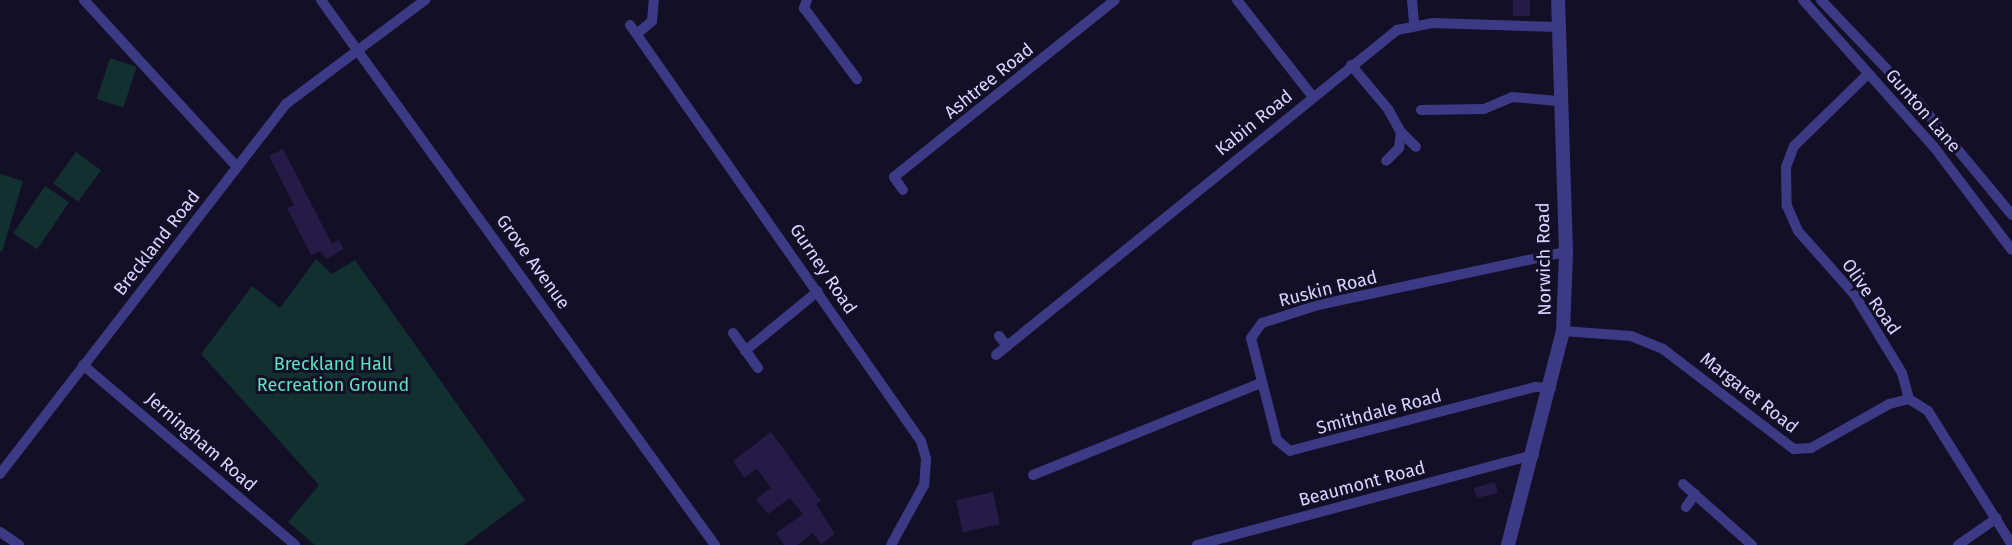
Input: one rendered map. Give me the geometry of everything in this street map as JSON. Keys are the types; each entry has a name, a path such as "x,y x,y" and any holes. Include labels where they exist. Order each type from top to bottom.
{"street":[{"path":"84,0 236,166"},
{"name":"Grove Avenue","path":"321,0 715,545"},
{"name":"Breckland Road","path":"0,474 286,104 425,0"},
{"name":"Gurney Road","path":"654,0 652,21 633,29 921,441 926,459 924,485 891,545"},
{"name":"Ashtree Road","path":"903,190 894,177 1115,0"},
{"path":"1237,0 1313,97"},
{"path":"1412,0 1414,25"},
{"name":"Norwich Road","path":"1508,545 1534,455 1563,331 1566,252 1558,101 1558,0"},
{"name":"Gunton Lane","path":"1803,0 1934,147 2012,250"},
{"name":"Gunton Lane","path":"1821,0 1918,102 2012,215"},
{"path":"805,4 850,77"},
{"name":"Kabin Road","path":"996,355 1397,30 1414,25 1557,27"},
{"path":"1351,65 1388,109 1401,132 1416,147"},
{"name":"Olive Road","path":"1868,74 1794,146 1784,185 1798,231 1854,294 1902,372 1909,399"},
{"path":"1421,110 1484,109 1512,97 1558,101"},
{"path":"1386,161 1399,148 1401,132"},
{"name":"Ruskin Road","path":"1262,383 1251,346 1262,323 1318,305 1566,252"},
{"path":"745,351 818,291"},
{"name":"Margaret Road","path":"1563,331 1631,336 1663,349 1794,449 1811,448 1889,404 1909,399"},
{"path":"733,333 758,368"},
{"path":"999,336 1006,346"},
{"name":"Jerningham Road","path":"83,365 295,545"},
{"path":"1033,475 1262,383"},
{"name":"Smithdale Road","path":"1262,383 1278,440 1290,452 1534,387 1551,388"},
{"path":"1909,399 1928,411 2012,545"},
{"name":"Beaumont Road","path":"1197,545 1534,455"},
{"path":"1683,484 1752,545"},
{"path":"1686,507 1695,494"},
{"path":"1958,545 1997,518"},
{"path":"0,532 19,545"}],"green space":[{"path":"110,58 137,67 123,108 97,99"},
{"path":"76,152 101,170 78,202 53,184"},
{"path":"0,174 23,181 2,252 0,251"},
{"path":"45,186 69,202 37,249 13,233"},
{"name":"Breckland Hall Recreation Ground","path":"316,259 332,274 355,260 525,500 464,545 315,545 288,522 319,485 201,354 252,286 280,308"}],"building":[{"path":"1513,0 1530,0 1530,16 1513,16"},
{"path":"283,149 332,244 339,240 343,249 327,259 320,251 311,255 287,208 294,205 269,156"},
{"path":"771,432 821,501 816,504 835,534 821,544 813,533 797,545 784,545 776,533 803,514 790,498 768,514 756,499 771,488 757,469 744,478 733,461"},
{"path":"1495,482 1498,493 1477,498 1474,488"},
{"path":"993,492 1000,524 963,532 956,500"}]}
